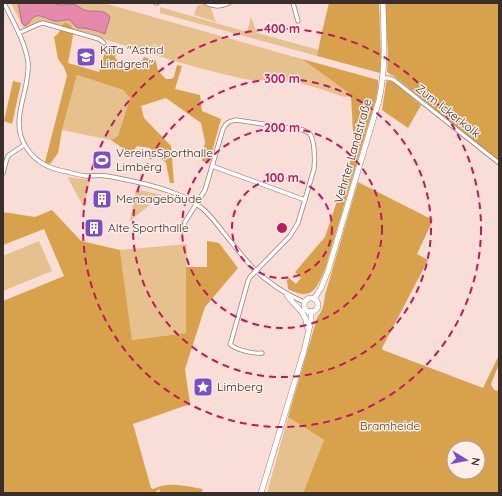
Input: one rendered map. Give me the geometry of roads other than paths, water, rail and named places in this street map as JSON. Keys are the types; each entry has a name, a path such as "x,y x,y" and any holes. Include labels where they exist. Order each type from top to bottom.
{"main road":[{"name":"Vehrter Landstraße","path":"314,299 321,288 330,267 377,108 383,78 385,55 383,3"},
{"path":"287,295 291,301 300,308 307,322 309,332"},
{"path":"308,298 314,299 318,306 316,309 308,311 305,308 304,302 308,298"},
{"path":"262,493 304,351 311,321 311,311"}],"street":[{"path":"4,3 19,33 28,62 27,84 19,118 19,127 24,145 29,153 50,168 84,175 106,176 152,186 174,193 196,204 212,218 237,250 267,280 287,295 304,302"},
{"path":"206,3 212,6 221,6 229,3"},
{"path":"294,3 298,21"},
{"path":"19,33 43,23 99,39 104,43"},
{"name":"Zum Ickerkolk","path":"383,78 394,80 499,164"},
{"path":"182,231 182,227 205,190 223,129 226,124 230,121 236,120 303,130 309,133 312,138 315,162 298,223 290,236 256,270 248,281 230,344 234,347 257,354 262,353"},
{"path":"3,173 9,155 24,145"},
{"path":"212,166 305,200"}],"place":[{"name":"KiTa \"Astrid Lindgren\"","path":"86,57"},
{"name":"VereinsSporthalle Limberg","path":"102,160"},
{"name":"Mensagebäude","path":"102,199"},
{"name":"Alte Sporthalle","path":"94,228"},
{"name":"Limberg","path":"203,387"}],"park label":[{"name":"Bramheide","path":"390,426"}]}
